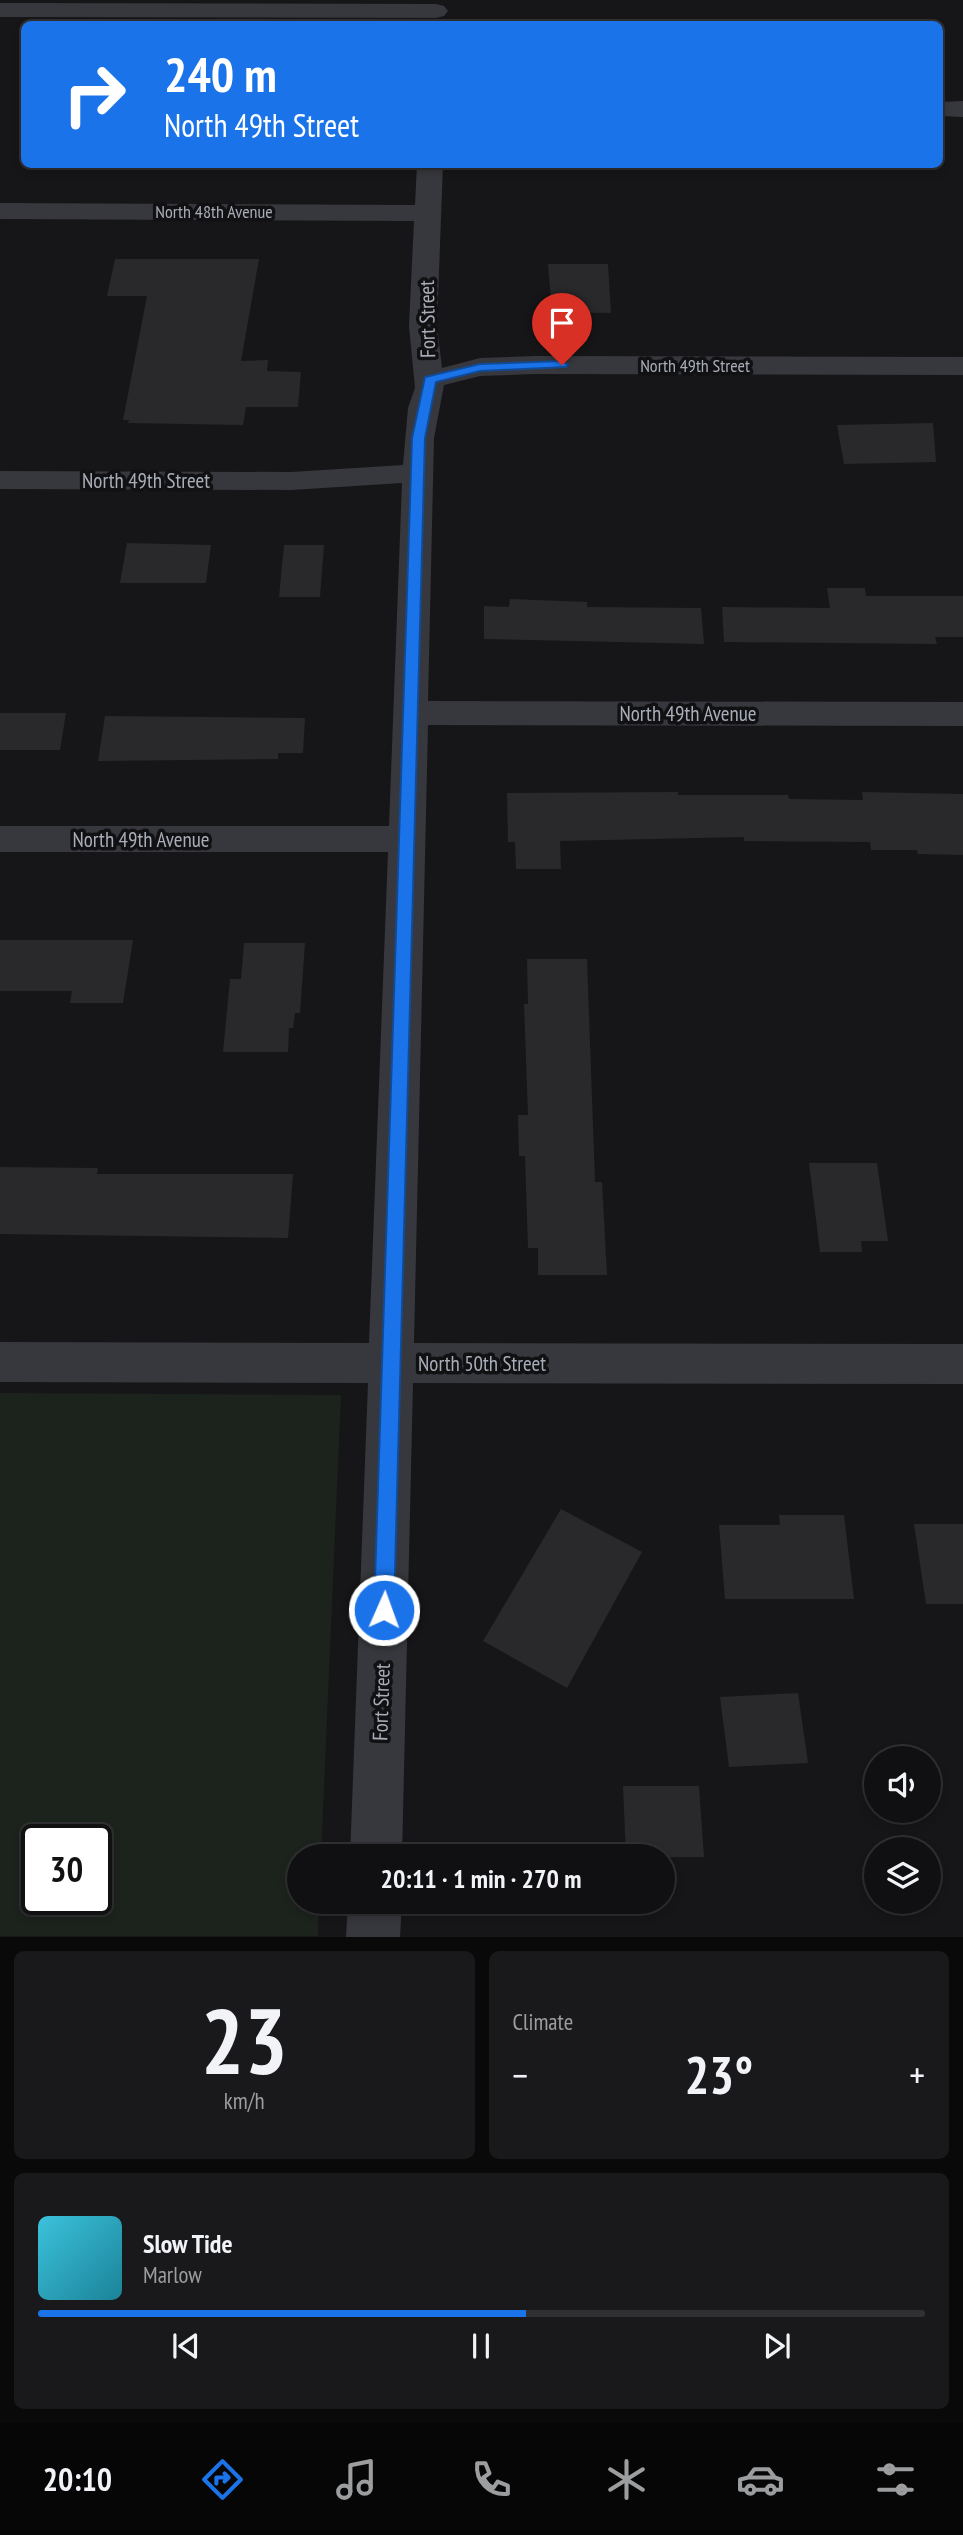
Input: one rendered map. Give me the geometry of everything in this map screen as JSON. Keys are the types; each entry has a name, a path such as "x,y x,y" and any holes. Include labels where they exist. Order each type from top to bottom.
{"street":[{"path":"0,10 436,12"},
{"path":"943,109 963,109"},
{"name":"Fort Street","path":"376,1844 419,438 423,408 430,388 423,326 430,168"},
{"name":"North 48th Avenue","path":"0,211 428,213"},
{"name":"North 49th Street","path":"429,380 480,367 535,365 963,366"},
{"name":"North 49th Street","path":"0,480 291,481 338,480 381,473 418,474"},
{"name":"North 49th Avenue","path":"412,713 963,714"},
{"name":"North 49th Avenue","path":"0,839 408,839"},
{"name":"North 50th Street","path":"0,1362 963,1364"},
{"path":"373,1937 374,1914"}],"shaded area":[{"path":"0,1393 341,1395 322,1844 287,1844 287,1914 319,1914 318,1936 0,1936"}],"building":[{"path":"115,259 259,259 241,361 268,360 267,371 301,372 298,407 246,407 243,425 128,423 129,420 123,420 147,296 107,296"},
{"path":"548,264 608,264 611,313 552,312"},
{"path":"933,423 936,462 844,464 837,425"},
{"path":"127,543 211,545 206,583 120,583"},
{"path":"284,545 324,545 320,597 279,597"},
{"path":"827,588 865,588 866,596 963,596 963,637 935,637 937,644 724,642 722,607 830,608"},
{"path":"510,599 587,602 587,607 701,608 704,644 484,639 484,606 509,607"},
{"path":"0,713 66,713 60,750 0,750"},
{"path":"105,716 305,718 303,753 278,753 278,759 98,761"},
{"path":"678,792 678,795 788,795 789,799 863,800 862,792 963,794 963,855 918,854 917,850 871,850 870,842 744,841 744,837 560,841 561,869 516,869 515,842 508,842 507,793"},
{"path":"0,940 133,940 123,1003 70,1003 72,991 0,991"},
{"path":"244,943 305,943 300,1013 295,1013 293,1028 289,1028 288,1052 223,1052 230,979 241,979"},
{"path":"527,959 587,959 595,1182 602,1182 607,1275 538,1275 538,1248 528,1248 525,1156 519,1156 518,1115 528,1115 524,1004 528,1004"},
{"path":"809,1163 877,1163 888,1241 861,1241 862,1252 820,1252"},
{"path":"0,1167 98,1168 97,1174 293,1174 288,1238 0,1234"},
{"path":"561,1509 642,1552 567,1688 483,1641"},
{"path":"779,1515 844,1515 854,1599 725,1599 719,1525 780,1525"},
{"path":"914,1524 963,1524 963,1604 926,1604"},
{"path":"798,1693 808,1763 729,1767 720,1697"},
{"path":"623,1786 699,1786 704,1857 675,1857 675,1844 625,1844"}],"route":[{"path":"384,1610 419,438 423,408 430,388 429,380 480,367 562,365"}]}
